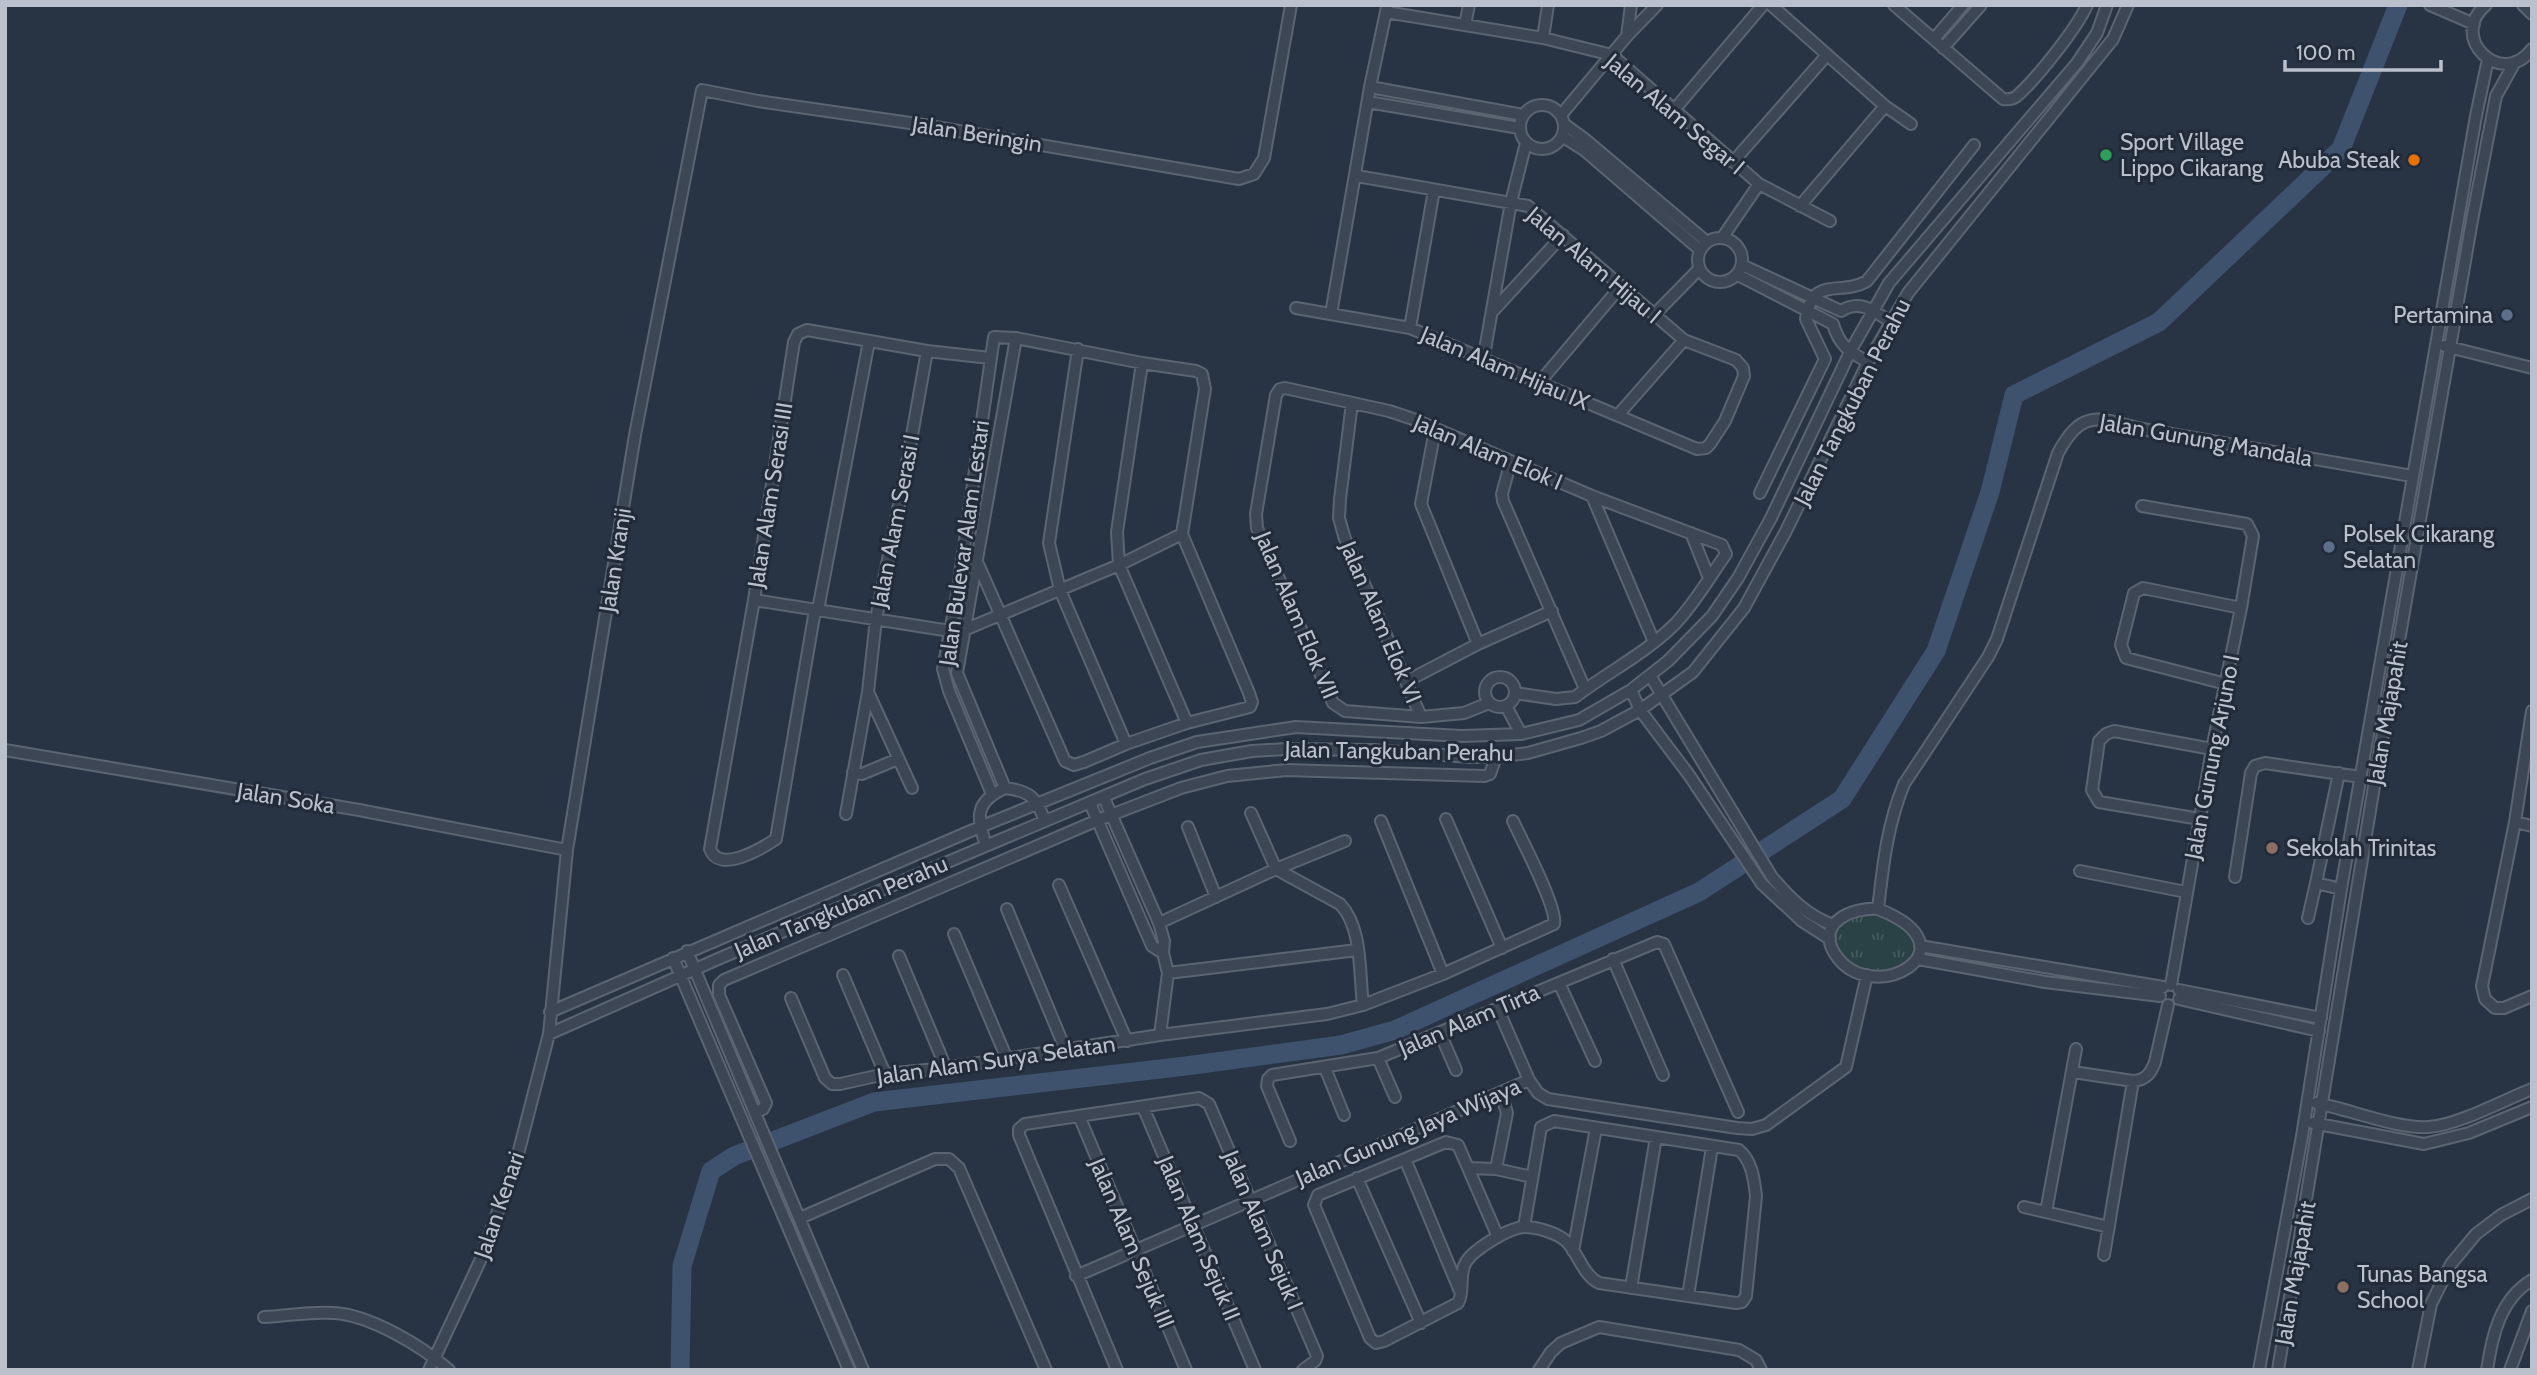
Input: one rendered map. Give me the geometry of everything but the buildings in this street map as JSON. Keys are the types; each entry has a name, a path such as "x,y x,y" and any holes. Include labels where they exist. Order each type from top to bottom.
{"street":[{"name":"Jalan Beringin","path":"702,90 758,102 924,125 1234,178 1251,176 1260,167 1269,136 1291,5"},
{"path":"1465,25 1469,5"},
{"path":"1543,38 1548,5"},
{"path":"1627,36 1631,5"},
{"path":"1526,143 1541,150 1557,144 1563,125 1612,55 1657,5"},
{"path":"1674,110 1763,5"},
{"path":"1771,5 1885,106 1911,124"},
{"path":"1894,5 2003,99 2017,96 2058,49 2087,5"},
{"path":"1934,39 1963,5"},
{"path":"1943,48 1981,5"},
{"name":"Jalan Tangkuban Perahu","path":"550,1012 980,827 1150,758 1197,742 1296,727 1462,736 1521,734 1579,720 1631,690 1651,677 1712,615 1738,578 1771,518 1850,352 1889,283 1906,259 2077,63 2097,33 2107,5"},
{"name":"Jalan Tangkuban Perahu","path":"549,1034 1045,821 1145,779 1201,760 1252,751 1287,749 1374,750 1496,757 1528,753 1581,738 1601,731 1640,710 1693,672 1728,630 1757,586 1787,530 1868,362 1908,293 2113,39 2128,5"},
{"path":"2486,5 2474,24 2474,40 2488,59 2501,64 2515,62 2523,59 2532,49"},
{"path":"2432,6 2474,24"},
{"path":"1331,314 1357,176 1370,87 1387,8"},
{"name":"Jalan Alam Segar I","path":"1387,8 1543,38 1612,55 1759,184 1830,221"},
{"path":"1733,162 1827,55"},
{"name":"Jalan Majapahit","path":"2259,1370 2319,1031 2408,475 2436,344 2488,59"},
{"name":"Jalan Majapahit","path":"2278,1370 2380,750 2496,96 2515,62"},
{"path":"1370,87 1523,114"},
{"name":"Jalan Kranji","path":"549,1034 567,850 635,435 702,90"},
{"path":"1368,102 1519,128"},
{"path":"1483,361 1511,202 1526,143 1519,128 1523,114 1529,108 1547,105 1555,108 1563,125 1584,150 1703,246"},
{"path":"1800,206 1885,106"},
{"path":"1760,493 1825,359 1808,326 1807,310 1813,297 1829,288 1862,284 1872,276 1895,243 1974,145"},
{"name":"Jalan Alam Hijau I","path":"1357,176 1528,206 1684,340 1740,363 1744,376 1735,399 1725,421 1706,448"},
{"path":"1722,238 1738,247 1742,255 1740,270 1728,282 1717,283 1706,278 1699,269 1698,260 1703,246 1722,238 1759,184"},
{"path":"1410,328 1434,190"},
{"path":"1493,311 1563,235"},
{"path":"1655,314 1699,269"},
{"path":"1740,270 1813,297 1841,311"},
{"path":"1740,270 1833,324 1840,343 1868,362"},
{"path":"1539,383 1621,286"},
{"path":"1833,324 1841,311 1856,304 1874,310 1891,322"},
{"name":"Jalan Alam Hijau IX","path":"1296,308 1410,328 1691,448 1706,448"},
{"name":"Jalan Alam Serasi III","path":"816,610 776,839 728,861 719,860 712,856 710,849 754,600 792,356 798,334 807,330 927,351 990,358"},
{"name":"Jalan Bulevar Alam Lestari","path":"990,789 943,669 995,337 1016,338 957,673 1004,784"},
{"path":"978,564 1065,761 1074,765 1187,723 1250,707 1252,702 1249,694 1182,534 1205,389 1202,374 1196,370 1142,363 1016,338"},
{"path":"1618,415 1684,340"},
{"path":"816,610 869,341"},
{"path":"2436,344 2532,368"},
{"path":"1078,349 1049,543 1060,590 1126,744"},
{"name":"Jalan Alam Serasi I","path":"846,814 867,692 876,619 927,351"},
{"path":"1142,363 1117,532 1119,565 1187,723"},
{"name":"Jalan Alam Elok I","path":"1280,389 1389,411 1592,496 1722,545 1726,554 1709,578"},
{"name":"Jalan Alam Elok VII","path":"1280,389 1276,395 1256,514 1257,528 1333,703 1345,711 1421,717"},
{"name":"Jalan Alam Elok VI","path":"1352,402 1339,518 1421,717"},
{"name":"Jalan Gunung Mandala","path":"1878,909 1886,842 1904,784 1988,657 1997,639 2058,453 2066,439 2082,423 2103,418 2137,428 2408,475"},
{"path":"1435,430 1422,504 1478,645"},
{"path":"1511,461 1502,494 1503,501 1586,688"},
{"path":"1592,496 1654,642"},
{"name":"Jalan Gunung Arjuno I","path":"2133,1081 2141,1080 2152,1070 2170,994 2186,891 2253,536 2246,524 2142,506"},
{"path":"1771,518 1787,530"},
{"path":"1515,693 1566,699 1575,696 1654,642 1680,617 1709,578 1691,533"},
{"path":"754,600 950,631 964,630 1119,565 1182,534"},
{"path":"2226,684 2126,658 2121,645 2134,593 2143,588 2241,608"},
{"path":"1407,681 1552,611"},
{"path":"1499,676 1507,678 1513,684 1515,693 1512,701 1506,706 1497,707 1489,703 1485,687 1490,680 1499,676"},
{"path":"1651,677 1772,877 1797,905 1833,925"},
{"path":"1631,690 1640,710 1689,775 1762,884 1797,917 1830,939"},
{"path":"867,692 912,788"},
{"path":"1421,717 1464,713 1489,703"},
{"path":"1506,706 1521,734"},
{"path":"2532,711 2515,822 2482,986 2485,999 2495,1008 2504,1008 2532,996"},
{"path":"1373,730 1374,750"},
{"path":"2200,819 2099,802 2092,790 2099,741 2114,731 2212,749"},
{"path":"2366,747 2380,750"},
{"path":"1286,770 1287,749"},
{"name":"Jalan Soka","path":"5,750 359,810 567,850"},
{"path":"755,1112 763,1109 766,1103 719,995 719,985 833,932 1098,820 1181,788 1227,776 1286,770 1484,776 1490,774 1496,757"},
{"path":"853,772 862,774 898,758"},
{"path":"2235,877 2251,772 2255,766 2265,763 2361,776"},
{"path":"1689,775 1703,764"},
{"path":"2308,918 2339,773"},
{"path":"986,846 980,827 980,809 990,789 1004,784 1033,797 1045,821"},
{"path":"1104,798 1159,923 1164,941 1163,953 1168,973 1160,1035"},
{"path":"1090,803 1152,946 1163,953"},
{"path":"1251,813 1276,869 1340,904 1347,911 1353,924 1363,1005"},
{"path":"1446,820 1502,948"},
{"path":"1381,821 1443,974"},
{"name":"Jalan Alam Surya Selatan","path":"791,998 825,1078 832,1084 1160,1035 1327,1014 1363,1005 1443,974 1552,926 1555,918 1513,821"},
{"path":"2515,822 2532,826"},
{"path":"1188,827 1216,897"},
{"path":"1159,923 1276,869 1345,841"},
{"path":"1117,864 1130,859"},
{"path":"2080,872 2186,891"},
{"path":"2315,883 2341,889"},
{"path":"1059,885 1126,1041"},
{"path":"833,932 839,908"},
{"path":"1007,909 1066,1051"},
{"path":"1878,909 1910,926 1920,946 1918,959 1913,966 1898,974 1867,975 1844,964 1835,954 1830,939 1833,925 1854,911 1878,909"},
{"path":"808,921 833,932"},
{"path":"954,934 1007,1059"},
{"name":"Jalan Alam Tirta","path":"1290,1141 1267,1086 1272,1075 1378,1058 1657,942 1664,944 1738,1112"},
{"path":"1920,946 2170,994 2321,1018"},
{"path":"1168,973 1357,950"},
{"path":"687,951 863,1370"},
{"path":"899,956 947,1068"},
{"path":"673,958 849,1370"},
{"path":"1613,959 1663,1075"},
{"path":"1918,959 2045,982 2170,994 2319,1031"},
{"path":"843,975 885,1074"},
{"name":"Jalan Gunung Jaya Wijaya","path":"1076,1276 1529,1080 1538,1093 1548,1099 1738,1128 1759,1128 1846,1067 1867,975"},
{"path":"1559,983 1595,1061"},
{"path":"1497,1009 1529,1080"},
{"path":"1440,1033 1456,1070"},
{"name":"Jalan Kenari","path":"429,1370 480,1261 517,1158 549,1034"},
{"path":"2046,1212 2076,1049"},
{"path":"1378,1058 1395,1097"},
{"path":"1325,1068 1344,1115"},
{"path":"2073,1072 2133,1081 2104,1255"},
{"path":"2306,1102 2409,1126 2430,1127 2467,1116 2532,1089"},
{"path":"1496,1170 1507,1113 1501,1093"},
{"name":"Jalan Alam Sejuk I","path":"1143,1107 1199,1098 1209,1104 1317,1356 1315,1361 1303,1370"},
{"path":"1117,1370 1076,1276 1019,1135 1019,1129 1025,1124 1143,1107"},
{"name":"Jalan Alam Sejuk II","path":"1143,1107 1255,1370"},
{"path":"2304,1121 2424,1144 2469,1133 2532,1107"},
{"name":"Jalan Alam Sejuk III","path":"1079,1116 1186,1370"},
{"path":"1497,1237 1458,1145 1452,1142 1357,1178 1318,1195 1315,1199 1314,1205 1370,1338 1376,1343 1458,1303 1461,1298 1461,1271 1466,1262 1497,1237 1524,1227 1555,1234 1566,1241 1592,1279 1599,1283 1742,1302 1746,1296 1756,1196 1746,1156 1739,1150 1554,1121 1541,1127 1524,1227"},
{"path":"1573,1251 1596,1128"},
{"path":"1631,1288 1656,1137"},
{"path":"1688,1296 1712,1147"},
{"path":"800,1218 935,1159 949,1159 959,1168 1046,1370"},
{"path":"1405,1159 1460,1291"},
{"path":"1468,1168 1496,1170 1532,1178"},
{"path":"1357,1178 1421,1323"},
{"path":"2418,1370 2431,1304 2451,1264 2476,1234 2501,1215 2532,1199"},
{"path":"2024,1207 2109,1227"},
{"path":"2487,1370 2500,1315 2517,1290 2532,1280"},
{"path":"2510,1370 2532,1311"},
{"path":"264,1317 331,1312 353,1315 436,1358 449,1370"},
{"path":"1539,1370 1550,1352 1561,1343 1599,1327 1739,1350 1756,1360 1761,1370"}],"green space":[{"path":"1854,912 1877,913 1904,925 1915,942 1918,954 1895,970 1877,974 1860,969 1836,954 1833,925"}],"waterway":[{"path":"680,1370 682,1266 711,1171 734,1156 874,1102 1341,1045 1395,1030 1699,892 1842,799 1936,651 1990,492 2014,395 2159,322 2341,149 2398,5"}],"place":[{"name":"Sport Village Lippo Cikarang","path":"2106,155"},
{"name":"Abuba Steak","path":"2414,160"},
{"name":"Pertamina","path":"2507,315"},
{"name":"Polsek Cikarang Selatan","path":"2329,547"},
{"name":"Sekolah Trinitas","path":"2272,848"},
{"name":"Tunas Bangsa School","path":"2343,1287"}]}
